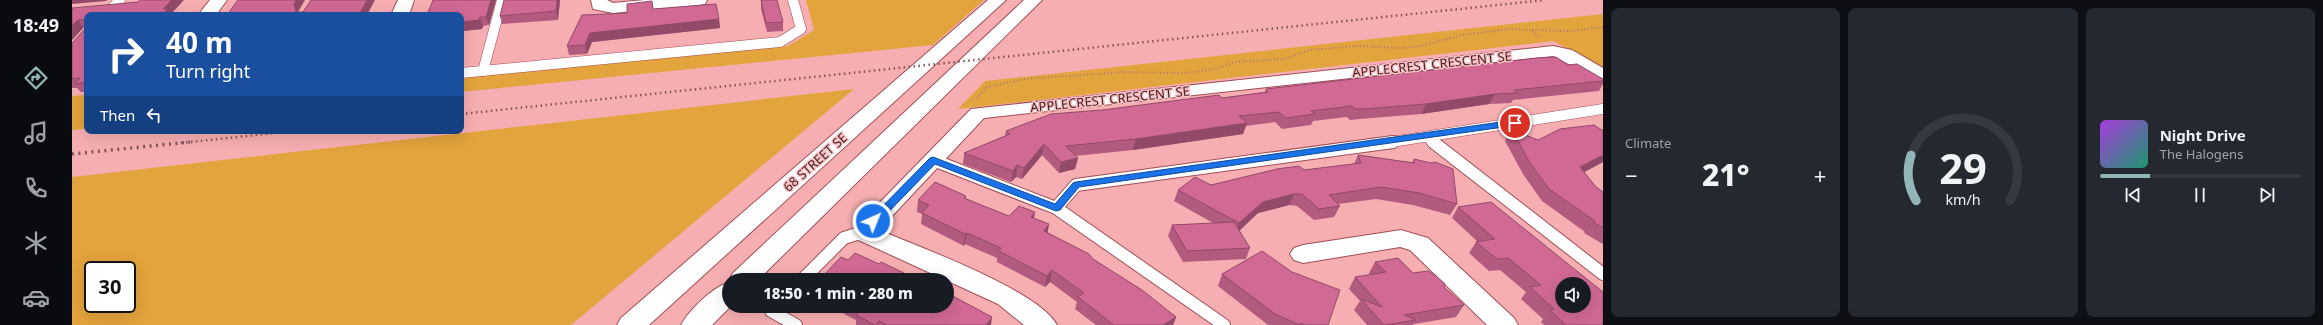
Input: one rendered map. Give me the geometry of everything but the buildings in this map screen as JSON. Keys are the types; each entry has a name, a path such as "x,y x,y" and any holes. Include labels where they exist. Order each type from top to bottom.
{"street":[{"path":"210,12 219,0"},
{"path":"401,12 406,0"},
{"path":"599,0 599,5 613,8 693,0"},
{"name":"68 STREET SE","path":"631,325 998,0"},
{"path":"749,273 1034,0"},
{"name":"APPLECREST CRESCENT SE","path":"978,113 1553,51 1565,54 1603,76"},
{"path":"978,113 863,232 1007,298 1043,325"},
{"path":"1303,254 1401,238 1419,244 1504,325"},
{"path":"695,325 722,299"}],"lane":[{"path":"102,12 113,7 120,0"},
{"path":"483,71 502,0"},
{"path":"464,73 780,42 801,29 793,0"},
{"path":"1056,208 1076,185 1427,137 1603,109"},
{"path":"1427,137 1603,274"},
{"path":"933,160 1056,208 1224,325"},
{"path":"809,273 844,238 863,232"},
{"path":"775,313 796,325"}],"path":[{"path":"978,113 974,102 987,88 1025,79 1124,72 1186,73 1214,69 1235,62 1284,59 1309,50 1357,46 1402,48 1421,46 1462,35 1507,29 1570,31 1603,28"},
{"path":"1531,30 1553,51"}],"shaded area":[{"path":"806,0 984,0 933,45 464,92 464,77 788,46 814,30"},
{"path":"1603,14 1603,69 1554,41 958,109 985,81"},
{"path":"854,89 571,325 72,325 72,177"},
{"path":"84,95 84,129 72,130 72,96"}],"railway":[{"path":"464,114 1545,0"},
{"path":"181,143 265,134"},
{"path":"72,154 190,142"}],"route":[{"path":"873,221 933,160 1056,208 1076,185 1427,137 1515,123"}]}
